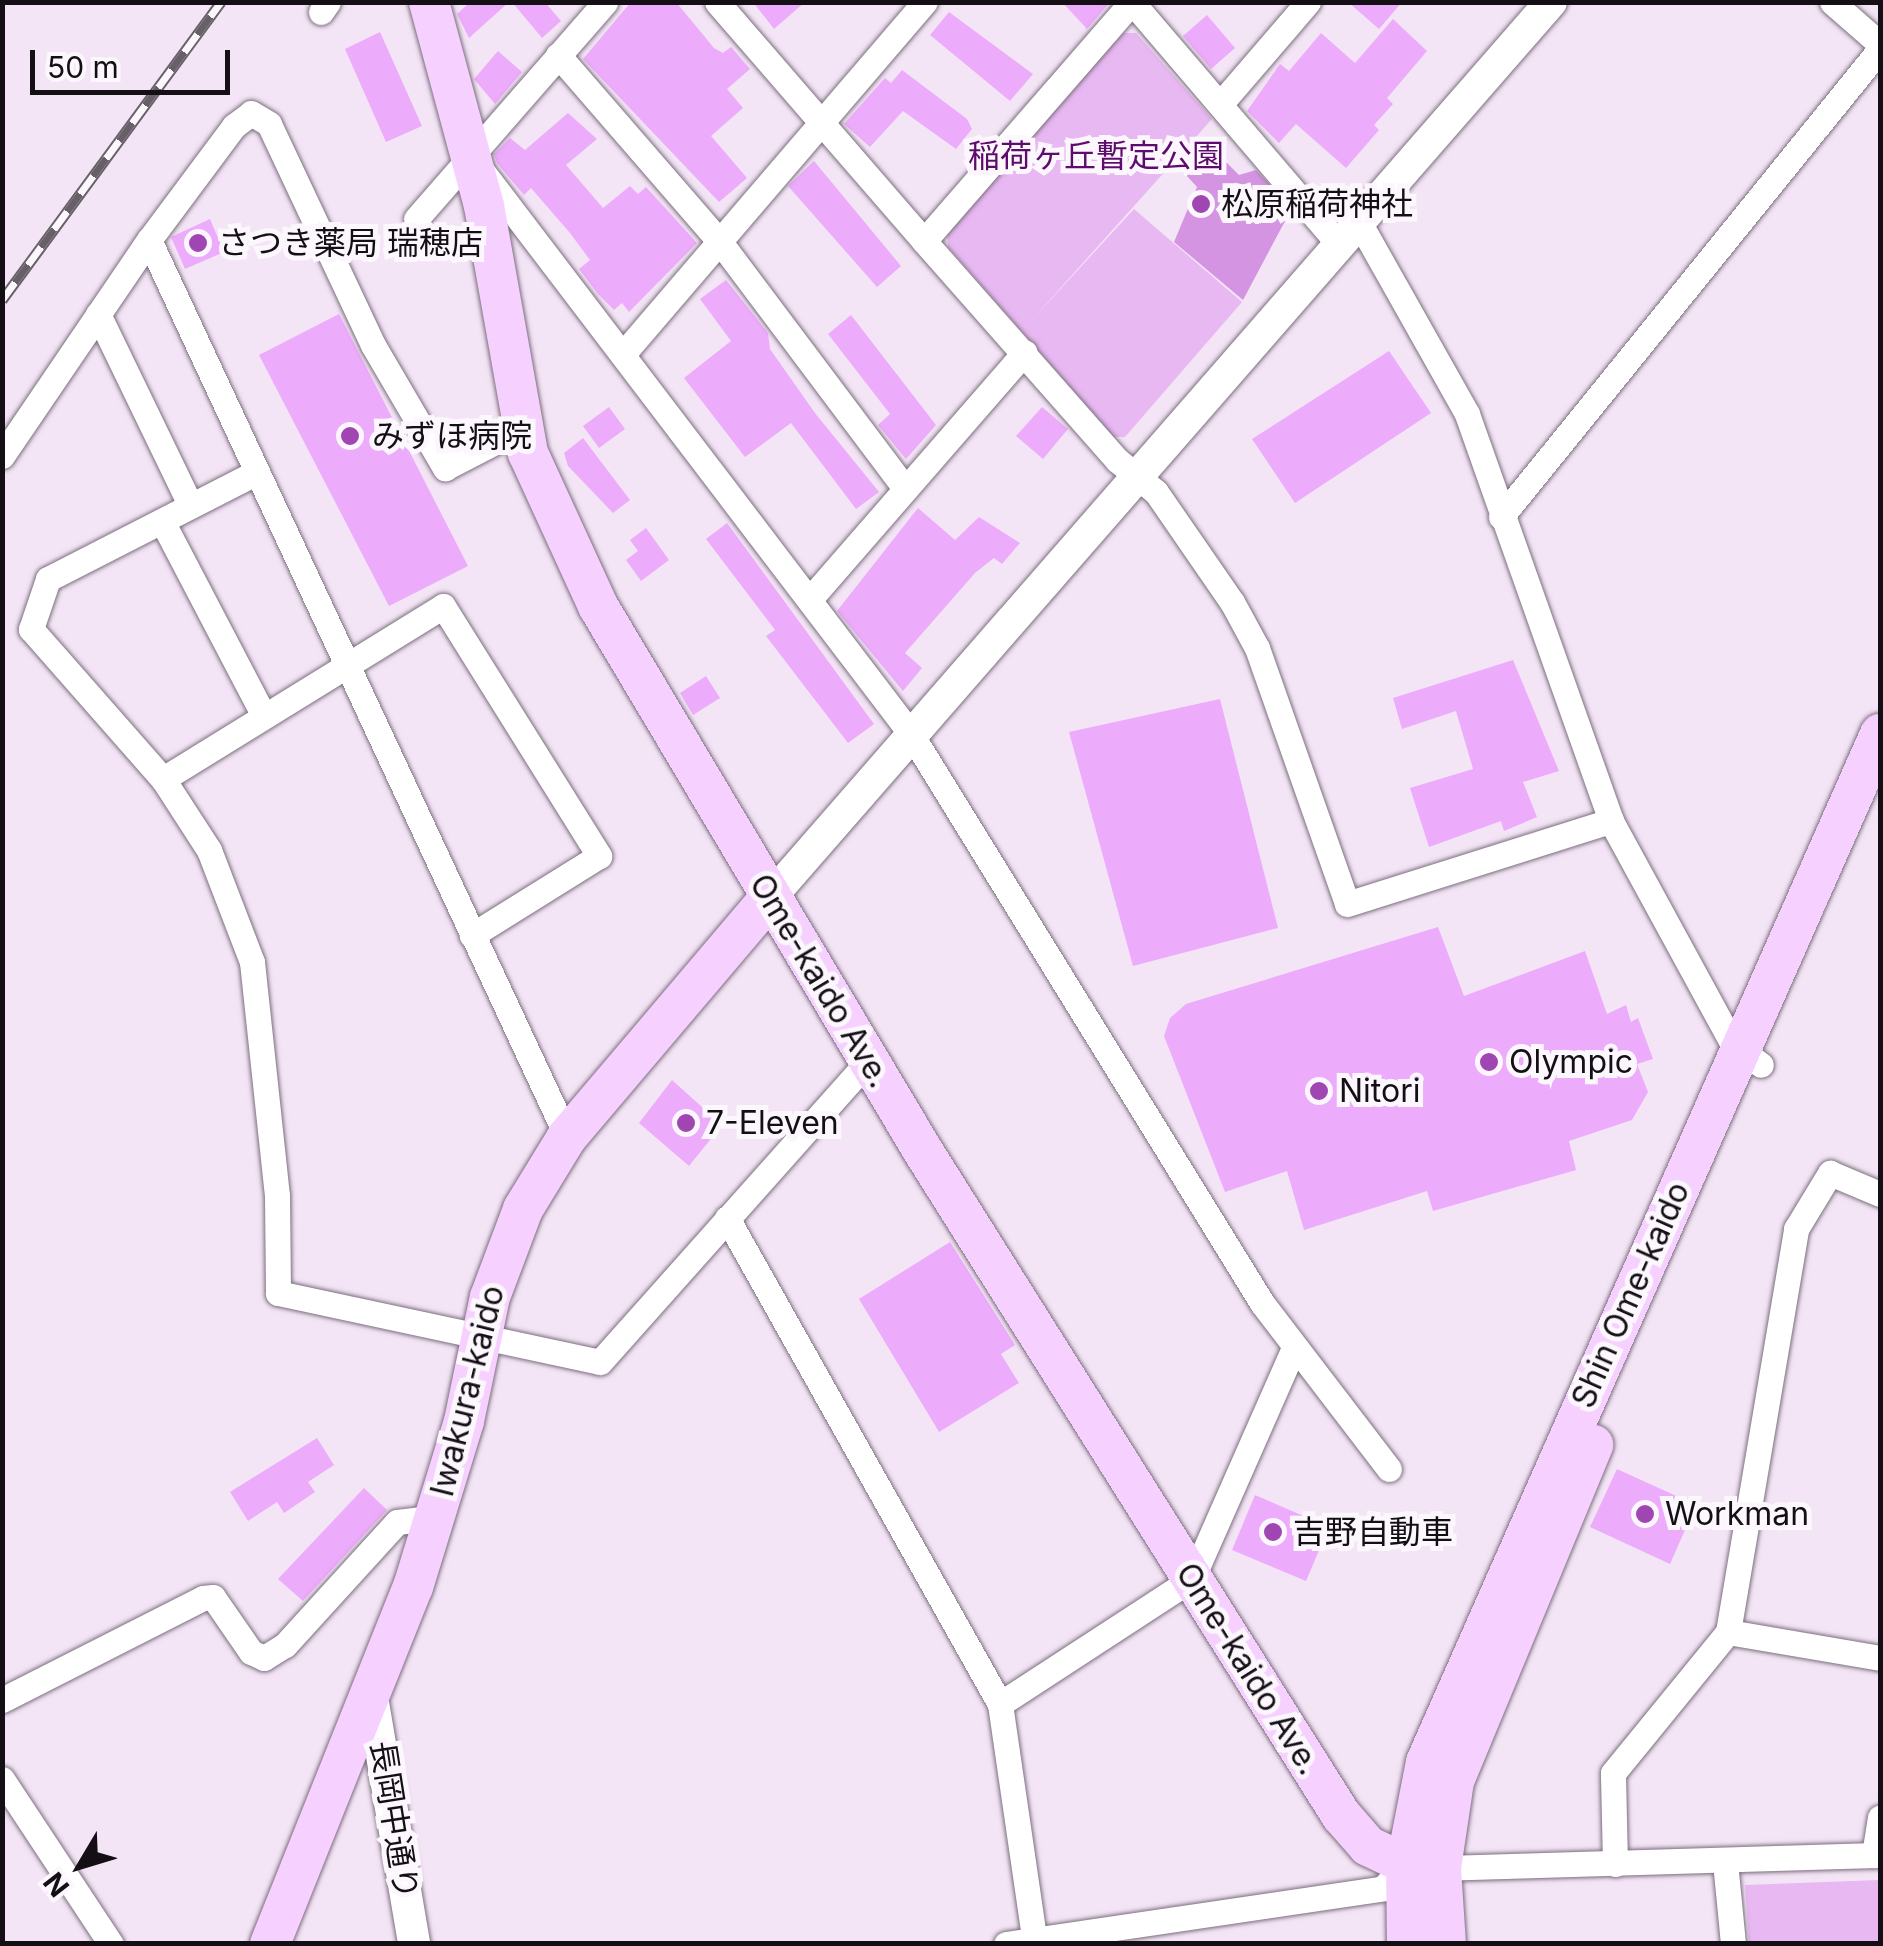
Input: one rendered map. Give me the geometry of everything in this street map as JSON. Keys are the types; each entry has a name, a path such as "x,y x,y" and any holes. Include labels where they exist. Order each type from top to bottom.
{"main road":[{"name":"Ome-kaido Ave.","path":"430,2 472,156 522,428 585,582 868,1061 1341,1816 1368,1846 1424,1866"},
{"name":"Shin Ome-kaido","path":"1424,1866 1426,1762 1750,1057 1877,765"},
{"name":"Iwakura-kaido","path":"270,1944 372,1698 436,1518 481,1336 514,1231 567,1137 769,899"},
{"path":"1407,1944 1424,1866"},
{"path":"1424,1866 1446,1944"}],"street":[{"path":"416,219 604,2"},
{"path":"717,2 924,241 1138,477 1156,492 1258,648 1346,904 1610,821"},
{"path":"924,241 1132,2 1349,233 1467,414 1500,518 1610,821 1750,1057"},
{"path":"1222,102 1308,2"},
{"path":"769,899 1551,2"},
{"path":"1500,518 1880,47 1832,2"},
{"path":"623,354 924,3"},
{"path":"558,54 720,242 906,488"},
{"path":"2,456 149,240 234,126 251,114 261,115 373,345 444,468 522,428"},
{"path":"472,156 911,734 1293,1350 1389,1469"},
{"path":"149,240 567,1137"},
{"path":"98,314 190,504"},
{"path":"810,599 1025,352"},
{"path":"258,472 48,579 31,629 163,779 209,850 252,962 277,1196 278,1293 600,1362 868,1061"},
{"path":"162,521 264,716"},
{"path":"163,779 443,606 599,856 472,935"},
{"path":"1615,1864 1613,1773 1728,1632 1796,1229 1830,1173 1880,1194"},
{"path":"727,1218 1000,1704 1034,1941"},
{"path":"1000,1704 1192,1579 1293,1350"},
{"path":"2,1700 203,1598 213,1597 251,1652 264,1658 285,1645 397,1522 436,1518"},
{"path":"1728,1632 1880,1658"},
{"name":"長岡中通り","path":"372,1698 414,1944"},
{"path":"2,1780 111,1944"},
{"path":"1006,1944 1383,1888 1424,1866 1725,1862 1877,1855 1880,1817"},
{"path":"1725,1862 1733,1944"}],"green space":[{"name":"稲荷ヶ丘暫定公園","path":"1123,33 1136,33 1212,119 1030,322 1134,209 1242,302 1125,437 1113,437 948,247 947,232"},
{"path":"1880,1880 1880,1943 1749,1943 1745,1885"}],"shaded area":[{"path":"1202,138 1239,175 1256,170 1292,208 1243,300 1174,242 1197,187 1176,164"}],"building":[{"path":"470,2 509,2 469,38 457,14"},
{"path":"512,2 545,2 561,21 542,38"},
{"path":"631,2 676,2 714,48 723,53 731,47 750,69 727,89 743,108 711,136 747,178 719,202 583,59"},
{"path":"753,2 805,2 774,29"},
{"path":"1062,2 1110,2 1087,29"},
{"path":"1348,2 1402,2 1379,29"},
{"path":"949,12 1033,74 1010,101 930,35"},
{"path":"1207,15 1235,48 1211,69 1183,36"},
{"path":"1393,19 1427,51 1387,98 1393,104 1374,125 1379,130 1346,168 1296,124 1279,143 1247,111 1280,64 1289,71 1321,33 1355,63"},
{"path":"380,32 422,126 386,142 345,49"},
{"path":"498,51 522,72 495,104 474,79"},
{"path":"902,70 967,119 972,129 956,149 903,111 870,147 844,124 885,78 891,83"},
{"path":"568,113 597,139 566,165 603,208 630,186 638,194 646,187 697,243 629,312 622,303 614,310 598,294 579,269 590,260 570,233 531,188 524,195 494,154 510,138 525,150"},
{"path":"814,161 901,266 877,287 788,186"},
{"path":"210,219 224,252 185,269 171,237"},
{"path":"726,280 768,333 770,349 815,413 879,492 856,509 791,423 745,457 684,378 731,341 700,299"},
{"path":"339,314 468,566 389,606 259,355"},
{"path":"851,315 936,425 906,459 878,425 890,414 828,334"},
{"path":"1389,351 1431,413 1295,503 1252,439"},
{"path":"609,407 625,429 599,448 583,426"},
{"path":"1042,407 1068,429 1043,459 1016,436"},
{"path":"583,438 630,500 613,513 568,466 564,453"},
{"path":"918,508 955,540 979,517 1020,543 1002,564 994,558 975,573 905,653 922,668 903,691 837,611"},
{"path":"727,523 874,724 848,743 766,636 775,630 706,539"},
{"path":"646,528 669,560 641,581 626,560 638,551 630,540"},
{"path":"1513,660 1559,771 1523,782 1537,817 1504,831 1501,821 1429,847 1410,788 1473,769 1456,711 1402,729 1393,698"},
{"path":"706,676 720,698 693,715 680,693"},
{"path":"1220,699 1278,928 1133,966 1069,732"},
{"path":"1438,927 1464,996 1585,951 1607,1014 1626,1005 1631,1022 1638,1018 1653,1059 1637,1064 1648,1092 1632,1120 1569,1141 1576,1170 1433,1211 1427,1191 1304,1230 1287,1171 1225,1192 1164,1036 1170,1018 1186,1004"},
{"path":"672,1080 722,1125 689,1166 639,1123"},
{"path":"950,1242 1015,1345 1001,1354 1019,1383 939,1432 859,1299"},
{"path":"317,1438 334,1465 308,1482 315,1492 284,1513 277,1502 248,1521 230,1492"},
{"path":"1617,1469 1696,1505 1670,1564 1590,1527"},
{"path":"364,1488 387,1510 303,1601 278,1579"},
{"path":"1255,1495 1329,1527 1306,1581 1232,1550"}],"railway":[{"path":"2,300 221,2"}],"place":[{"name":"松原稲荷神社","path":"1201,204"},
{"name":"さつき薬局 瑞穂店","path":"198,243"},
{"name":"みずほ病院","path":"350,436"},
{"name":"Olympic","path":"1489,1062"},
{"name":"Nitori","path":"1319,1091"},
{"name":"7-Eleven","path":"686,1123"},
{"name":"Workman","path":"1645,1514"},
{"name":"吉野自動車","path":"1273,1532"}]}
